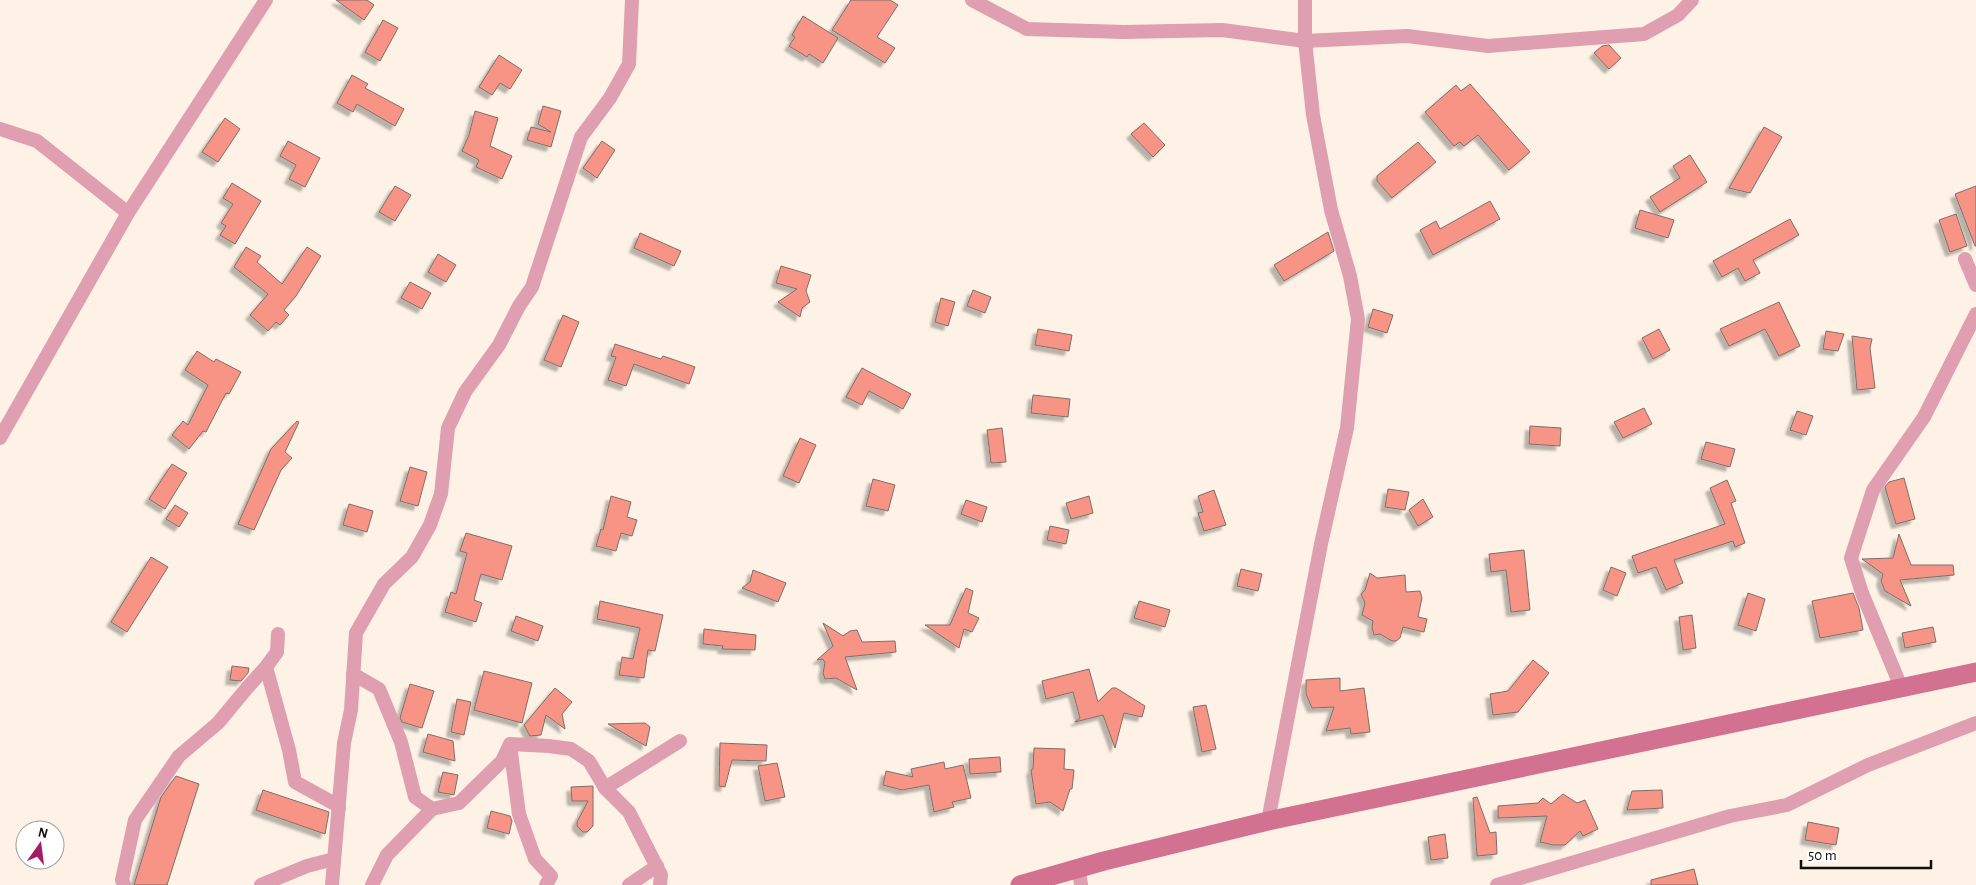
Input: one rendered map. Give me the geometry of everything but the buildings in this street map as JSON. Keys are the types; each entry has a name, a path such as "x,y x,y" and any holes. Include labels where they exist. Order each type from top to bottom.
{"street":[{"path":"0,438 128,213 266,0"},
{"path":"332,885 344,743 351,710 356,633 384,584 412,557 430,525 440,494 448,428 465,392 499,346 519,306 532,287 581,137 610,98 629,64 632,0"},
{"path":"972,0 1027,29 1124,32 1222,30 1305,41 1407,36 1488,46 1644,34 1678,14 1692,0"},
{"path":"1268,821 1321,544 1347,428 1358,319 1350,276 1331,210 1313,115 1305,41 1305,0"},
{"path":"0,129 37,140 128,213"},
{"path":"1965,259 1976,285"},
{"path":"1901,687 1862,593 1852,558 1872,490 1924,417 1976,314"},
{"path":"124,885 122,880 135,820 179,756 218,723 266,667 277,652 278,634"},
{"path":"266,667 289,750 295,782 339,808"},
{"path":"1020,885 1080,877 1104,861 1268,821 1976,672"},
{"path":"352,674 379,689 400,742 415,797 432,809"},
{"path":"1497,885 1730,816 1787,805 1868,766 1976,723"},
{"path":"605,788 680,741"},
{"path":"372,885 387,855 432,809 460,803 502,761 510,744"},
{"path":"510,744 549,746 571,750 589,761 605,788 630,812 662,875 660,885"},
{"path":"510,744 519,814 534,859 551,876 546,885"},
{"path":"260,885 307,866 334,859"},
{"path":"629,885 657,866"}]}
